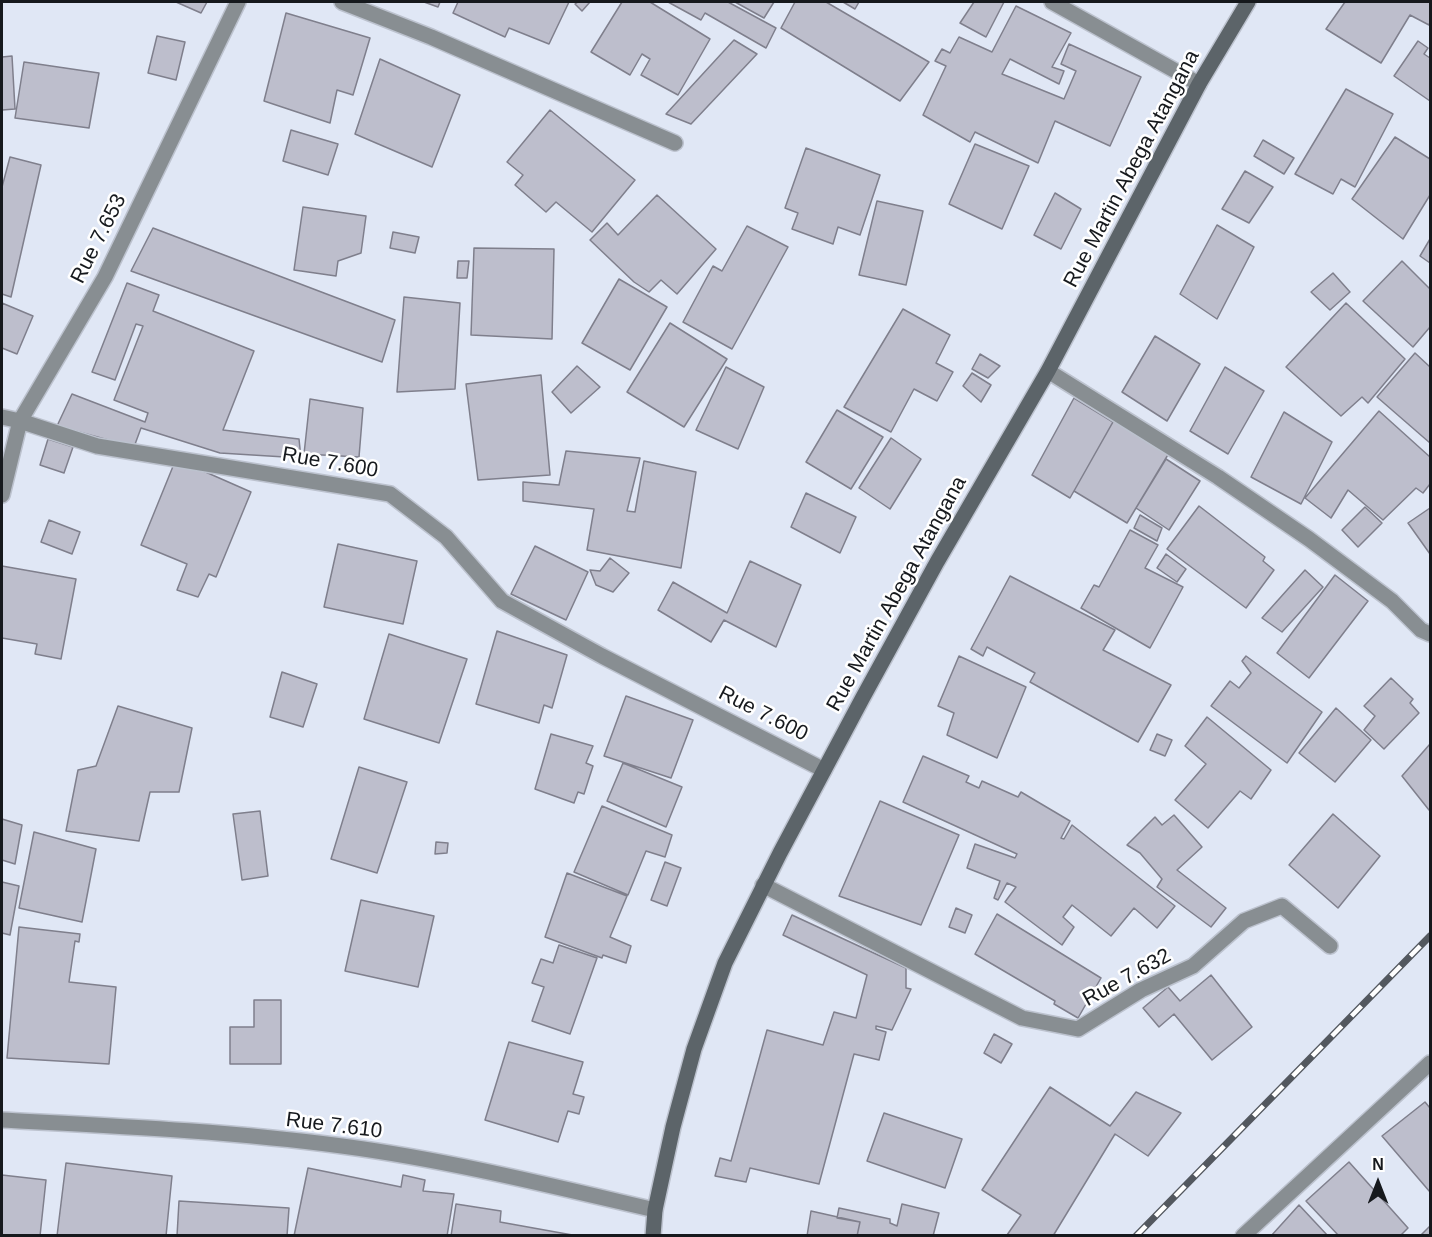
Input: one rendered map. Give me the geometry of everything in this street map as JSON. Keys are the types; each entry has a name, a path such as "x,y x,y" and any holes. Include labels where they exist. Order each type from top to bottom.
{"main road":[{"name":"Rue Martin Abega Atangana","path":"653,1236 655,1210 673,1127 694,1049 725,963 763,885 937,562 1048,372 1199,84 1248,2"}],"street":[{"name":"Rue 7.653","path":"2,495 21,421 105,277 238,2"},
{"path":"342,2 430,37 675,143"},
{"path":"1052,2 1199,84"},
{"path":"1048,372 1245,495 1392,601 1421,630 1431,634"},
{"name":"Rue 7.600","path":"2,417 97,446 390,494 446,537 502,601 602,656 824,770"},
{"name":"Rue 7.632","path":"763,885 1022,1018 1078,1029 1141,990 1193,966 1244,921 1282,906 1330,946"},
{"path":"1244,1236 1431,1063"},
{"name":"Rue 7.610","path":"2,1120 171,1129 343,1146 498,1173 655,1210"}],"building":[{"path":"176,2 207,2 201,13"},
{"path":"424,2 440,2 438,7"},
{"path":"458,2 569,2 549,44 509,28 505,37 453,13"},
{"path":"590,2 582,11 575,4"},
{"path":"622,2 650,2 710,39 678,95 641,75 650,59 642,54 630,75 591,52"},
{"path":"668,2 728,2 776,28 766,48 705,13 701,20"},
{"path":"735,2 774,2 764,18"},
{"path":"795,2 826,2 929,62 900,101 781,28"},
{"path":"843,2 859,2 855,9"},
{"path":"974,2 1004,2 986,37 960,23"},
{"path":"1345,2 1430,2 1430,22 1429,25 1410,15 1381,63 1326,29"},
{"path":"1016,6 1071,33 1052,67 1064,71 1059,84 1010,59 1002,74 1064,99 1076,71 1061,64 1069,44 1141,77 1110,146 1055,121 1038,163 975,132 970,142 923,115 946,66 935,61 942,49 950,53 959,37 992,52"},
{"path":"286,13 370,38 353,95 337,90 330,123 264,101"},
{"path":"157,36 185,42 176,80 148,73"},
{"path":"734,40 757,54 691,124 666,114"},
{"path":"1418,41 1428,48 1424,54 1430,58 1430,101 1394,76"},
{"path":"12,56 15,109 2,110 2,57"},
{"path":"380,59 460,95 432,167 355,134"},
{"path":"24,62 99,73 89,128 15,118"},
{"path":"1346,89 1393,114 1355,187 1341,179 1333,194 1295,174"},
{"path":"550,110 635,180 592,232 556,202 546,212 515,185 523,175 507,162"},
{"path":"291,130 338,144 328,175 283,161"},
{"path":"1395,137 1430,159 1430,195 1403,239 1352,199"},
{"path":"1263,140 1294,158 1284,174 1254,156"},
{"path":"975,144 1029,166 1002,229 949,204"},
{"path":"806,148 880,175 860,235 838,227 833,244 792,229 798,213 785,208"},
{"path":"10,157 41,165 11,297 2,294 2,187"},
{"path":"1245,171 1273,187 1249,223 1222,209"},
{"path":"1055,193 1081,209 1061,249 1034,235"},
{"path":"657,195 716,249 677,294 661,280 649,292 634,282 590,240 607,223 618,235"},
{"path":"877,201 923,211 906,285 859,275"},
{"path":"303,207 366,216 361,253 338,261 336,276 294,270"},
{"path":"1217,225 1254,247 1217,319 1180,294"},
{"path":"747,226 788,247 732,349 683,322 713,266 722,271"},
{"path":"153,228 395,320 382,362 131,271"},
{"path":"393,232 419,237 415,253 390,248"},
{"path":"1430,239 1430,263 1420,256"},
{"path":"474,248 554,249 552,339 471,335"},
{"path":"458,261 469,261 467,278 457,278"},
{"path":"1402,261 1430,289 1430,327 1413,347 1363,301"},
{"path":"1333,273 1350,292 1330,310 1311,292"},
{"path":"619,279 667,307 630,370 582,343"},
{"path":"127,283 159,295 153,311 254,351 223,430 299,439 301,458 220,453 141,428 134,447 57,426 72,394 145,422 148,413 114,400 143,326 136,324 115,380 92,372"},
{"path":"404,297 460,303 455,389 397,392"},
{"path":"2,303 33,316 17,354 2,348"},
{"path":"1346,303 1405,359 1368,403 1362,397 1341,416 1286,367"},
{"path":"903,309 950,335 936,363 953,372 937,401 914,389 891,432 844,407"},
{"path":"670,323 727,359 684,427 627,392"},
{"path":"1155,336 1200,364 1167,421 1122,392"},
{"path":"1415,353 1430,367 1430,443 1377,397"},
{"path":"980,354 1000,366 988,378 972,369"},
{"path":"577,366 600,387 571,413 552,392"},
{"path":"726,367 764,387 738,449 696,430"},
{"path":"1225,367 1264,391 1228,454 1190,431"},
{"path":"972,373 991,385 981,402 963,386"},
{"path":"541,375 550,475 478,480 466,384"},
{"path":"1074,398 1113,422 1070,498 1032,475"},
{"path":"310,399 363,408 359,457 304,454"},
{"path":"837,410 883,437 851,489 806,462"},
{"path":"1379,411 1430,457 1430,484 1423,493 1416,488 1383,520 1348,490 1331,518 1305,498"},
{"path":"1284,412 1332,442 1301,504 1251,477"},
{"path":"1114,420 1169,453 1127,523 1074,491"},
{"path":"891,438 921,459 890,509 859,488"},
{"path":"48,439 73,447 64,473 40,465"},
{"path":"566,451 640,458 627,511 635,512 644,461 696,472 681,568 587,550 594,509 523,501 523,482 559,485"},
{"path":"176,459 251,492 216,577 209,574 198,597 177,590 187,564 141,545"},
{"path":"1166,459 1200,481 1169,530 1136,508"},
{"path":"806,493 856,517 840,553 791,527"},
{"path":"1199,506 1265,557 1263,561 1274,570 1246,608 1167,549"},
{"path":"1365,507 1382,523 1358,547 1342,530"},
{"path":"1430,508 1430,554 1408,523"},
{"path":"1140,515 1162,528 1157,541 1134,528"},
{"path":"49,520 80,532 72,554 41,542"},
{"path":"1130,530 1158,545 1145,568 1183,587 1150,648 1081,608 1094,585 1099,587"},
{"path":"338,544 417,561 403,624 324,607"},
{"path":"535,546 588,572 566,620 511,594"},
{"path":"1166,554 1186,569 1177,582 1157,568"},
{"path":"610,558 629,573 613,592 596,585 590,570 600,571"},
{"path":"750,561 801,585 776,647 724,620 711,642 658,610 673,582 727,613"},
{"path":"2,566 76,579 61,659 35,654 37,644 2,638"},
{"path":"1305,570 1323,587 1282,632 1262,618"},
{"path":"1335,575 1368,601 1309,678 1277,653"},
{"path":"1010,576 1115,630 1103,650 1171,685 1138,742 1030,682 1035,673 987,647 983,656 971,649"},
{"path":"497,631 567,655 552,708 544,705 539,723 476,704"},
{"path":"389,634 467,659 439,743 364,719"},
{"path":"959,656 1026,687 997,758 947,735 954,713 938,706"},
{"path":"1246,656 1322,712 1287,763 1211,706 1230,681 1239,688 1251,673 1242,661"},
{"path":"282,672 317,684 303,727 270,717"},
{"path":"1391,678 1413,699 1410,703 1419,713 1384,749 1364,730 1375,716 1364,706"},
{"path":"626,696 693,720 671,778 604,756"},
{"path":"118,706 192,728 179,792 150,792 139,841 66,831 78,770 96,766"},
{"path":"1336,708 1371,740 1335,782 1299,753"},
{"path":"1207,717 1271,770 1251,799 1240,791 1208,828 1175,800 1206,764 1185,746"},
{"path":"551,734 593,746 586,763 593,766 584,794 578,792 574,803 535,789"},
{"path":"1157,734 1172,740 1165,756 1150,750"},
{"path":"1430,744 1430,809 1429,810 1402,776"},
{"path":"923,756 969,776 966,782 979,788 982,781 1018,797 1021,792 1070,821 1061,838 1064,839 1072,825 1175,906 1157,928 1134,908 1111,936 1072,905 1063,917 1074,927 1062,945 1005,902 1016,887 1007,883 998,900 994,898 1000,881 967,868 975,844 1015,858 1017,854 903,802"},
{"path":"623,763 682,787 666,827 607,801"},
{"path":"359,767 407,782 377,873 331,859"},
{"path":"880,801 959,835 921,925 839,896"},
{"path":"602,806 672,835 665,857 646,851 628,895 574,872"},
{"path":"260,811 268,876 242,880 233,814"},
{"path":"1333,814 1380,856 1338,908 1289,865"},
{"path":"1174,815 1202,847 1177,870 1226,908 1211,927 1157,887 1162,879 1140,853 1127,845 1155,817 1162,825"},
{"path":"2,819 22,825 15,864 2,860"},
{"path":"34,832 96,849 82,922 19,908"},
{"path":"436,842 448,843 447,853 435,854"},
{"path":"665,862 681,868 667,906 651,900"},
{"path":"567,873 627,896 610,937 631,946 626,963 603,955 602,958 545,937"},
{"path":"2,882 19,886 10,935 2,933"},
{"path":"361,900 434,916 418,987 345,971"},
{"path":"956,908 972,915 965,933 949,927"},
{"path":"997,914 1101,978 1078,1018 1054,1004 1055,1001 975,954"},
{"path":"792,915 906,968 906,988 911,989 892,1030 876,1026 876,1029 886,1032 879,1060 854,1054 819,1184 750,1168 746,1182 715,1176 720,1158 731,1161 767,1030 823,1045 834,1012 856,1018 867,975 783,935"},
{"path":"19,927 80,934 79,942 75,941 69,982 116,987 109,1064 7,1058"},
{"path":"559,945 597,958 570,1034 532,1021 544,987 532,983 541,959 553,963"},
{"path":"1211,975 1252,1027 1212,1060 1174,1014 1159,1027 1143,1008 1168,987 1180,1001"},
{"path":"254,1000 281,1000 281,1064 230,1064 230,1027 254,1027"},
{"path":"994,1034 1012,1044 1001,1063 984,1053"},
{"path":"509,1042 583,1062 573,1094 584,1097 579,1114 568,1111 558,1142 485,1120"},
{"path":"1050,1087 1110,1126 1136,1092 1181,1113 1148,1156 1115,1134 1053,1236 1009,1236 1007,1235 1021,1215 982,1190"},
{"path":"1425,1102 1430,1108 1430,1192 1382,1136"},
{"path":"884,1113 962,1139 945,1188 867,1161"},
{"path":"1349,1162 1408,1228 1400,1236 1339,1236 1306,1201"},
{"path":"66,1163 172,1176 166,1236 57,1236"},
{"path":"308,1168 401,1187 403,1175 425,1180 423,1191 454,1194 447,1236 294,1236"},
{"path":"2,1175 46,1180 40,1236 2,1236"},
{"path":"179,1201 289,1208 287,1236 177,1236"},
{"path":"456,1204 501,1211 500,1222 578,1236 451,1236"},
{"path":"902,1204 939,1213 933,1236 857,1236 860,1222 837,1218 839,1208 890,1219 890,1223 897,1226"},
{"path":"1299,1205 1328,1236 1271,1236"},
{"path":"811,1211 860,1222 857,1236 807,1236"},
{"path":"1430,1226 1430,1236 1420,1236"}],"railway":[{"path":"1136,1236 1430,936"}]}
